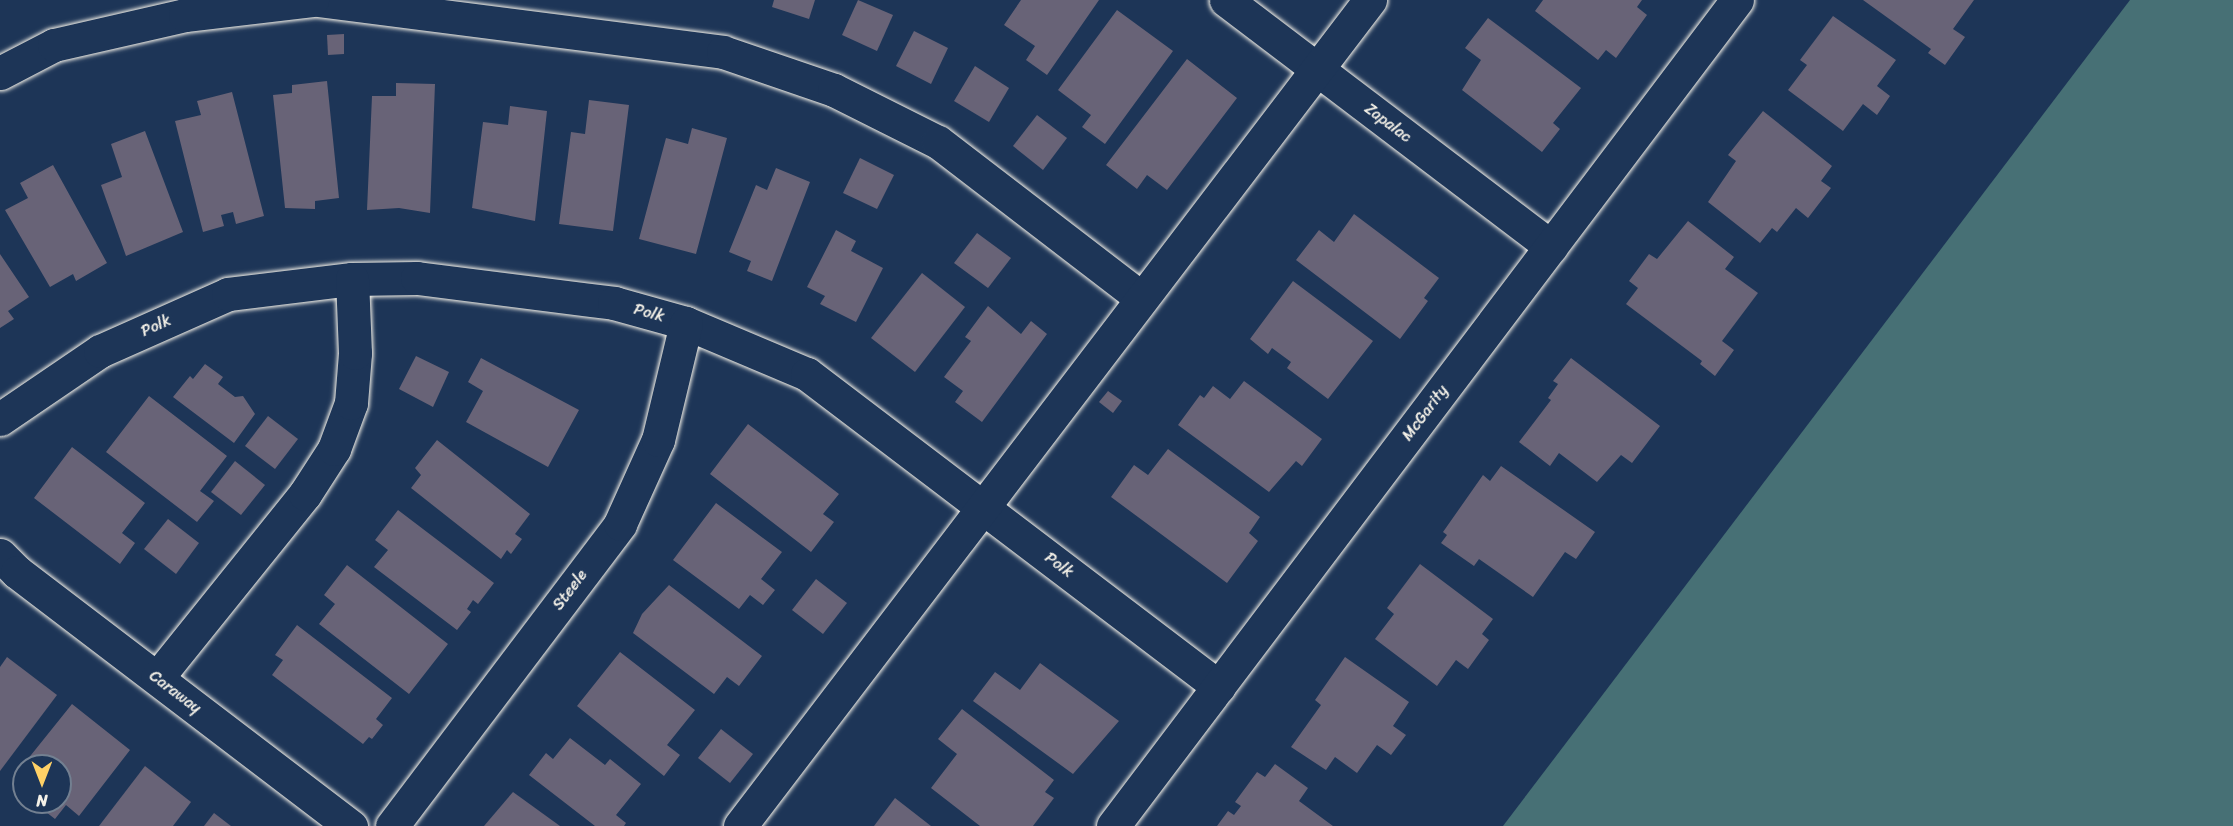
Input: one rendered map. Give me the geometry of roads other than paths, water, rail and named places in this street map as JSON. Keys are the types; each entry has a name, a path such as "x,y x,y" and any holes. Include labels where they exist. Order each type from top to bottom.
{"street":[{"path":"0,73 54,45 185,15 312,0"},
{"path":"318,0 723,52 834,90 938,142 1141,298"},
{"name":"Zapalac","path":"1226,0 1551,247"},
{"path":"740,826 1370,0"},
{"name":"McGarity","path":"1113,826 1737,0"},
{"name":"Polk","path":"0,419 100,351 228,294 352,279 417,278 602,301 686,323 807,374 1219,687"},
{"path":"157,678 305,494 334,449 351,403 356,352 352,279"},
{"name":"Steele","path":"392,826 620,524 658,440 686,323"},
{"name":"Caraway","path":"0,555 351,826"}]}
